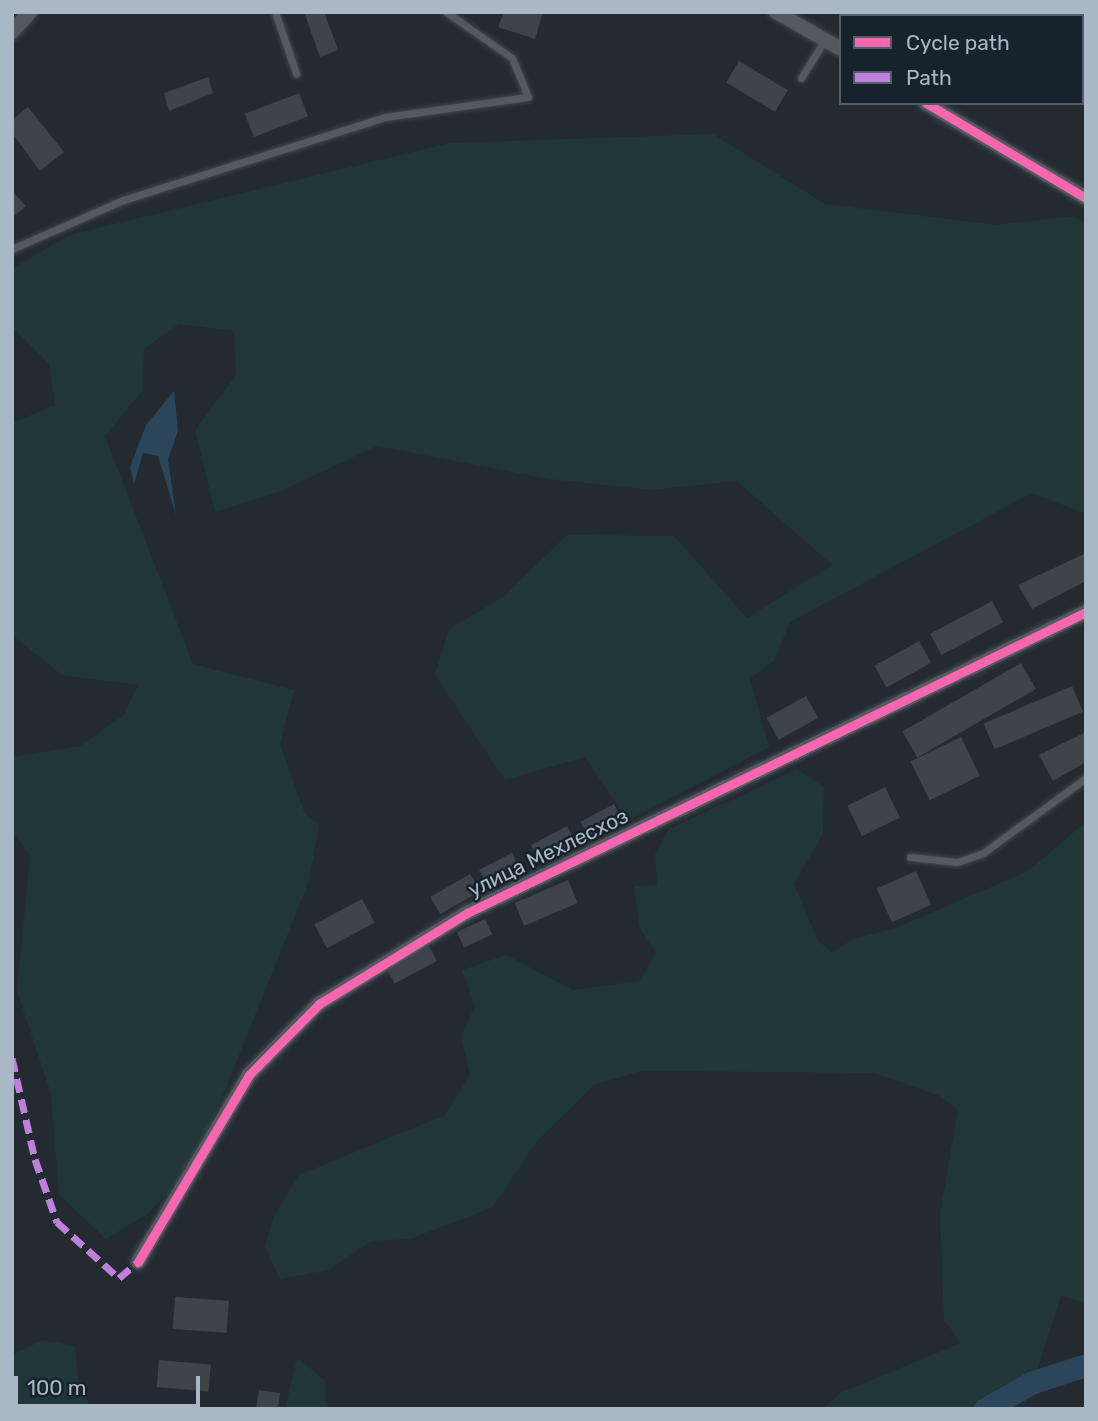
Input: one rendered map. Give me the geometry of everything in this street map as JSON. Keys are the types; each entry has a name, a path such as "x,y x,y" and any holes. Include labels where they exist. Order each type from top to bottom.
{"street":[{"path":"12,32 30,12"},
{"path":"776,12 839,49"},
{"path":"929,105 1086,198"},
{"name":"улица Мехлесхоз","path":"138,1262 249,1075 319,1004 467,913 1086,612"}],"lane":[{"path":"275,12 296,74"},
{"path":"12,249 122,200 385,117 528,97 512,58 446,12"},
{"path":"801,78 824,41"},
{"path":"910,857 957,862 983,853 1086,778"}],"green space":[{"path":"713,134 825,204 996,225 1073,216 1086,223 1086,514 1032,493 790,622 774,661 750,678 769,747 628,821 585,757 505,780 435,675 449,629 503,597 567,535 674,536 747,618 832,565 737,481 651,490 549,479 377,446 281,491 215,512 195,430 236,375 234,331 179,324 144,349 143,390 105,436 193,664 294,690 280,744 305,814 319,825 309,881 194,1167 147,1214 106,1239 59,1195 51,1094 17,991 30,856 12,830 12,757 80,746 124,715 138,685 62,675 12,635 12,423 55,405 49,364 12,327 12,269 69,235 450,143"},
{"path":"797,769 824,787 823,834 794,884 818,941 833,953 852,939 896,928 1028,871 1086,822 1086,1303 1061,1296 1033,1382 985,1409 823,1409 840,1393 961,1343 944,1320 940,1214 958,1110 938,1095 873,1073 641,1071 594,1085 537,1141 493,1207 410,1239 371,1241 329,1270 280,1279 265,1246 274,1216 299,1175 445,1115 470,1075 461,1036 475,1006 462,970 506,955 573,990 639,981 656,953 640,928 634,886 657,885 655,854 669,829"},
{"path":"43,1340 75,1346 78,1381 91,1409 12,1409 12,1355"},
{"path":"297,1358 325,1380 326,1409 285,1409"}],"water":[{"path":"174,391 178,431 168,459 176,515 158,456 143,453 134,484 130,467 146,425"}],"building":[{"path":"304,12 324,12 338,50 320,57"},
{"path":"504,12 543,12 535,39 498,27"},
{"path":"739,61 788,90 775,112 726,82"},
{"path":"208,77 213,93 169,111 164,93"},
{"path":"299,93 308,116 254,137 245,114"},
{"path":"28,107 64,152 40,171 12,133 12,120"},
{"path":"12,191 26,206 12,218"},
{"path":"1086,553 1086,581 1032,609 1018,585"},
{"path":"992,601 1003,622 941,655 930,634"},
{"path":"919,641 931,663 887,688 874,666"},
{"path":"1021,663 1036,689 917,757 902,732"},
{"path":"1072,686 1083,712 995,749 984,724"},
{"path":"806,696 818,718 779,740 767,718"},
{"path":"1086,732 1086,762 1053,781 1039,755"},
{"path":"961,737 980,776 930,800 911,762"},
{"path":"885,787 900,818 862,836 847,805"},
{"path":"614,804 622,819 588,837 580,822"},
{"path":"567,826 576,843 540,862 531,845"},
{"path":"512,853 520,869 487,886 479,870"},
{"path":"916,871 931,905 892,922 877,888"},
{"path":"470,874 480,891 440,914 430,897"},
{"path":"568,880 578,903 524,926 515,903"},
{"path":"362,899 375,923 327,948 314,924"},
{"path":"485,919 492,934 464,948 457,932"},
{"path":"429,946 437,961 395,984 387,969"},
{"path":"175,1297 229,1301 227,1333 173,1329"},
{"path":"159,1360 211,1365 208,1391 157,1387"},
{"path":"259,1390 280,1393 278,1409 256,1409"}],"waterway":[{"path":"985,1409 1033,1382 1086,1365"}],"marked path":[{"path":"12,1058 35,1159 57,1222 119,1278 138,1262"}],"cycle path":[{"path":"929,105 1086,198"},
{"path":"138,1262 249,1075 319,1004 467,913 1086,612"}]}
